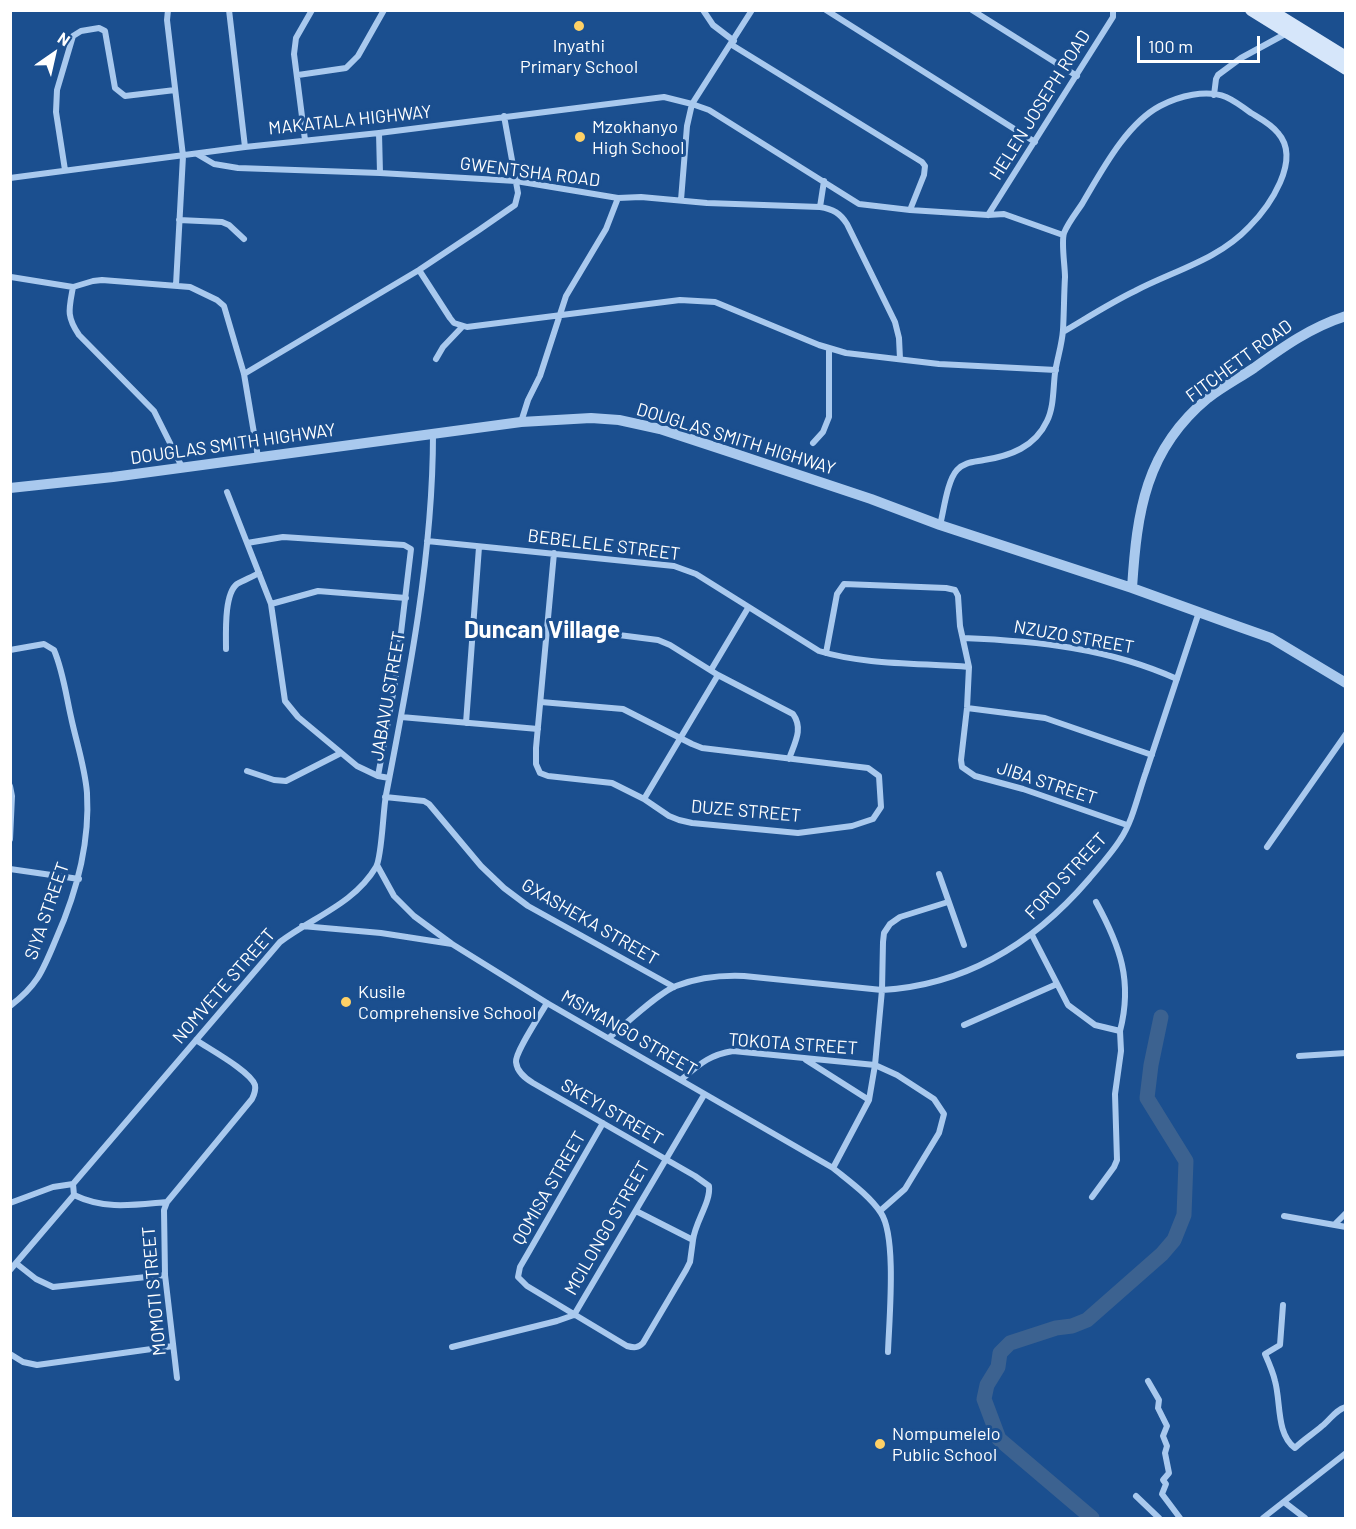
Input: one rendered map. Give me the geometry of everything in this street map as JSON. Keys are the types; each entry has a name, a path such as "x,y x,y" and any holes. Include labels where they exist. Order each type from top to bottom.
{"main road":[{"path":"1251,10 1346,69"},
{"path":"1270,10 1346,57"}],"street":[{"path":"168,10 167,20 183,156 176,285"},
{"path":"229,10 245,147"},
{"path":"305,140 294,54 296,38 312,10"},
{"path":"298,75 346,68 358,56 384,10"},
{"path":"703,10 713,26 733,43 922,162 925,166 924,175 910,210"},
{"path":"681,200 687,126 692,104 752,10"},
{"path":"826,10 1035,142"},
{"path":"972,10 1077,76"},
{"name":"HELEN JOSEPH ROAD","path":"988,215 1113,17 1113,10"},
{"path":"65,170 56,100 70,40 76,33 99,28 105,31 114,83 120,93 125,96 175,90"},
{"path":"1214,95 1218,75 1241,58 1287,33"},
{"path":"940,525 952,479 962,465 1018,451 1041,434 1049,416 1063,332 1065,275 1063,235 1124,139 1140,121 1160,106 1193,95 1228,98 1269,124 1283,139 1287,164 1284,176 1270,199 1248,228 1218,252 1135,291 1063,332"},
{"name":"MAKATALA HIGHWAY","path":"10,178 653,98 676,99 709,110 860,204 910,210 1004,214 1063,235"},
{"path":"244,375 419,270 514,205 519,197 504,116"},
{"path":"379,133 380,173"},
{"name":"GWENTSHA ROAD","path":"197,154 214,164 238,168 516,181 618,198 820,207"},
{"path":"824,181 820,207 836,211 847,224 896,322 900,359"},
{"path":"521,422 528,400 540,376 570,287 606,229 618,198"},
{"path":"180,220 222,222 229,225 244,239"},
{"path":"419,270 450,318 463,326 680,300 705,300 747,314 829,349 939,364 1056,370"},
{"path":"11,277 73,287 102,280 176,285 190,287 217,300 224,306 228,316 244,375 258,457"},
{"path":"73,287 69,309 71,324 79,335 154,411 182,467"},
{"name":"FITCHETT ROAD","path":"1132,588 1136,537 1144,492 1154,467 1177,431 1209,398 1313,328 1346,316"},
{"path":"436,359 443,347 463,326"},
{"path":"813,443 823,432 830,417 829,349"},
{"name":"DOUGLAS SMITH HIGHWAY","path":"10,488 521,422 591,418 637,423 1132,588 1271,638 1346,683"},
{"name":"JABAVU STREET","path":"377,865 385,797 408,678 427,541 433,480 433,434"},
{"path":"227,492 271,604 285,701 298,717 357,766 378,776 389,778"},
{"path":"247,543 283,537 404,545 412,551 395,683 378,776"},
{"name":"BEBELELE STREET","path":"427,541 682,568 826,653 868,660 969,667"},
{"path":"466,723 479,547"},
{"path":"401,717 538,729 554,553"},
{"path":"226,649 230,595 236,585 259,573"},
{"path":"826,653 837,594 842,586 848,583 955,590 958,596 960,626 969,667 967,708 1045,718 1152,754"},
{"path":"271,604 318,591 406,598"},
{"path":"711,670 748,608"},
{"name":"FORD STREET","path":"610,1037 674,987 723,975 882,990 905,988 944,979 999,955 1032,935 1082,887 1121,839 1199,612"},
{"path":"541,702 622,709 633,712 680,739 702,748 789,759 799,727 798,720 793,714 718,675 658,640 548,626"},
{"name":"NZUZO STREET","path":"963,638 1024,640 1092,651 1148,666 1177,679"},
{"name":"SIYA STREET","path":"10,650 44,644 52,647 57,656 87,792 87,822 79,879 42,972 27,994 10,1006"},
{"path":"644,799 718,675"},
{"name":"JIBA STREET","path":"967,708 961,764 965,770 975,776 1023,789 1127,825"},
{"name":"DUZE STREET","path":"538,729 536,764 540,773 619,786 679,820 785,833 852,826 873,819 881,807 879,776 873,770 861,766 789,759"},
{"path":"1267,847 1346,734"},
{"path":"247,771 274,780 286,781 341,753"},
{"path":"10,786 12,796 10,839"},
{"name":"GXASHEKA STREET","path":"385,797 424,801 429,804 481,866 504,888 528,906 674,987"},
{"path":"301,926 330,912 350,897 377,865"},
{"name":"MSIMANGO STREET","path":"377,865 394,896 414,916 452,944 548,1003 682,1079 704,1095 833,1168 880,1211"},
{"path":"10,869 79,879"},
{"path":"939,874 964,945"},
{"path":"833,1168 869,1100 875,1065 882,990 883,942 887,928 900,917 948,902"},
{"path":"1092,1197 1117,1161 1115,1094 1121,1051 1120,1031 1125,1003 1124,967 1115,938 1096,902"},
{"name":"NOMVETE STREET","path":"73,1184 280,942 301,926 381,933 452,944"},
{"path":"1032,935 1068,1005 1095,1024 1120,1031"},
{"path":"964,1025 1057,984"},
{"name":"SKEYI STREET","path":"548,1003 517,1054 516,1064 519,1071 533,1083 709,1186 709,1196 694,1227 693,1240"},
{"name":"MOMOTI STREET","path":"177,1378 165,1275 163,1217 167,1202 252,1099 255,1092 254,1082 234,1064 196,1040"},
{"name":"TOKOTA STREET","path":"682,1079 708,1058 725,1053 754,1053 875,1065"},
{"path":"1299,1056 1346,1053"},
{"path":"804,1059 869,1100"},
{"path":"875,1065 897,1075 934,1099 944,1114 939,1133 905,1189 880,1211 887,1224 890,1243 888,1352"},
{"name":"MCILONGO STREET","path":"574,1315 704,1095"},
{"name":"QOMISA STREET","path":"574,1315 518,1277 520,1267 603,1123"},
{"path":"10,1203 53,1187 73,1184 74,1195 10,1270"},
{"name":"MOMOTI STREET","path":"74,1195 89,1202 106,1205 167,1202"},
{"path":"452,1347 557,1322 574,1315 627,1346 637,1347 643,1343 690,1262 693,1240 636,1211"},
{"path":"1335,1224 1346,1213"},
{"path":"1284,1216 1346,1227"},
{"path":"17,1264 36,1279 53,1287 165,1275"},
{"path":"1283,1305 1280,1345 1265,1354 1275,1382 1282,1426 1288,1443 1295,1448 1322,1426 1338,1409 1346,1407"},
{"path":"10,1354 23,1362 37,1365 173,1346"},
{"path":"1148,1381 1159,1400 1158,1408 1167,1426 1163,1436 1167,1446 1165,1453 1169,1473 1163,1480 1166,1484 1162,1494 1180,1518"},
{"path":"1263,1518 1346,1453"},
{"path":"1136,1496 1159,1518"},
{"path":"1284,1502 1305,1518"}],"waterway":[{"path":"1092,1518 999,1439 984,1399 987,1385 998,1367 1000,1353 1010,1343 1087,1320 1162,1254 1174,1240 1184,1215 1186,1161 1147,1098 1161,1017"}],"place":[{"name":"Inyathi Primary School","path":"579,26"},
{"name":"Mzokhanyo High School","path":"580,137"},
{"name":"Kusile Comprehensive School","path":"346,1002"},
{"name":"Nompumelelo Public School","path":"880,1444"}],"district":[{"name":"Duncan Village","path":"542,630"}]}
